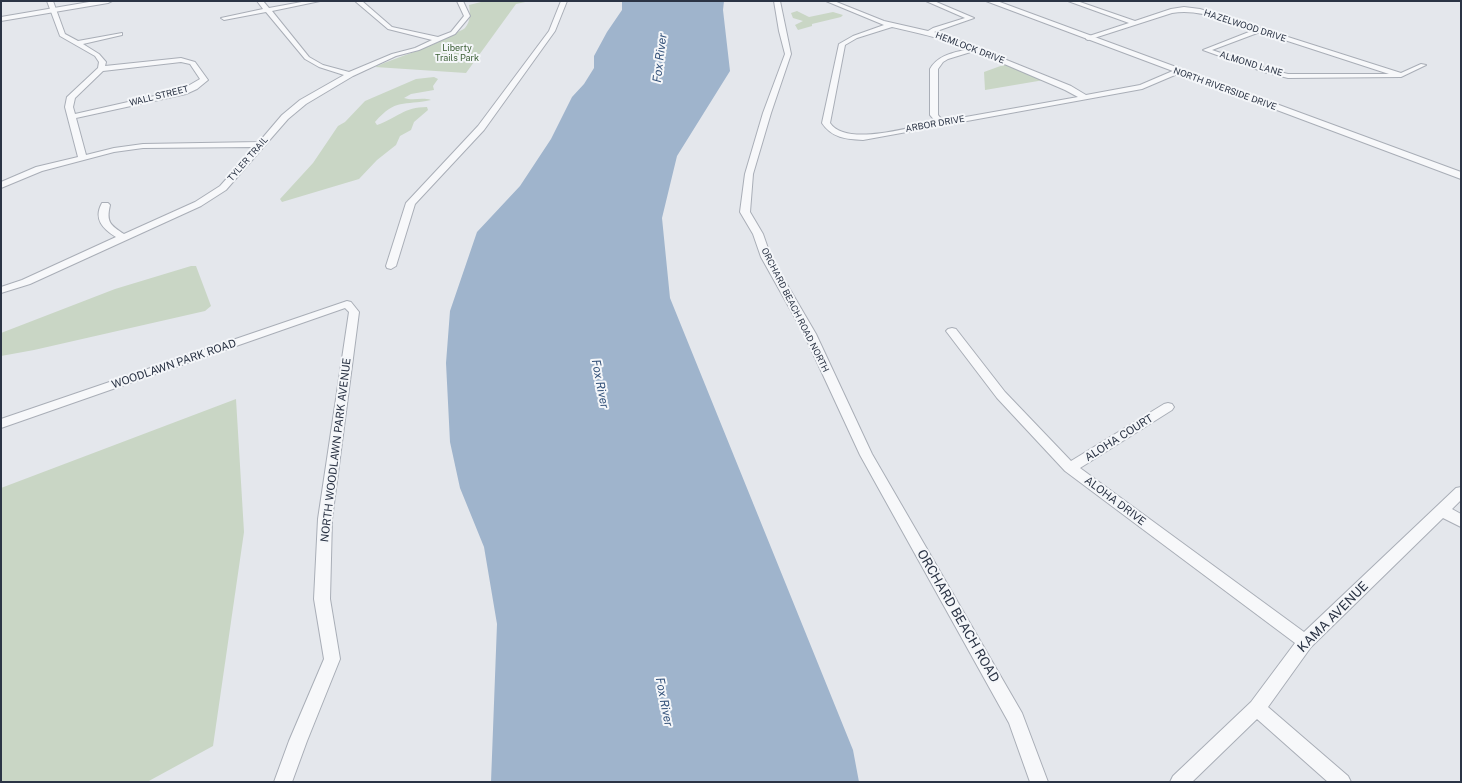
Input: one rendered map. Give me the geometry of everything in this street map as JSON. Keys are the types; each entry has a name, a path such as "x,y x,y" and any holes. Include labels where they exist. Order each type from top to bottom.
{"street":[{"path":"50,1 62,35 97,54 103,62 101,68 71,97 69,107 82,157"},
{"path":"1,19 108,1"},
{"path":"260,1 307,58 321,66 350,74"},
{"path":"224,18 317,1"},
{"path":"358,1 390,28 438,39"},
{"name":"TYLER TRAIL","path":"1,290 26,282 122,237 198,204 223,188 285,117 303,102 350,74 394,55 418,49 453,33 467,16 460,1"},
{"path":"391,266 412,203 482,128 552,31 564,1"},
{"name":"ORCHARD BEACH ROAD NORTH","path":"777,1 788,54 767,113 749,174 745,212 758,234 766,257 810,334 866,455"},
{"name":"HEMLOCK DRIVE","path":"829,1 882,23 929,33 974,49 1068,88 1084,97"},
{"path":"929,1 971,18 935,29 929,33"},
{"name":"NORTH RIVERSIDE DRIVE","path":"990,1 1461,176"},
{"path":"1071,1 1136,23"},
{"name":"HAZELWOOD DRIVE","path":"1088,38 1172,11 1184,9 1200,11 1401,75"},
{"name":"ARBOR DRIVE","path":"892,25 855,37 842,44 826,123 829,130 849,137 863,138 1142,87 1178,72"},
{"name":"ALMOND LANE","path":"1260,30 1206,50 1266,71 1288,76 1401,75 1423,65"},
{"path":"78,43 120,34"},
{"path":"940,124 934,115 934,68 942,59 974,49"},
{"name":"WALL STREET","path":"72,117 183,92 194,88 204,80 193,62 181,60 101,68"},
{"path":"1,185 39,169 82,157 143,146 261,144"},
{"path":"105,205 102,216 104,225 122,237"},
{"name":"WOODLAWN PARK ROAD","path":"1,424 347,304"},
{"name":"NORTH WOODLAWN PARK AVENUE","path":"283,782 332,659 322,599 325,527 354,312 347,304"},
{"name":"ALOHA DRIVE","path":"952,331 1001,395 1070,468 1305,642"},
{"name":"ALOHA COURT","path":"1070,468 1168,407"},
{"name":"ORCHARD BEACH ROAD","path":"866,455 1016,719 1038,782"},
{"name":"KAMA AVENUE","path":"1179,782 1257,708 1305,642 1461,492"},
{"path":"1442,510 1461,521"},
{"path":"1257,708 1342,782"}],"green space":[{"name":"Liberty Trails Park","path":"485,1 530,1 516,4 466,73 375,67 435,44 463,30 469,19 469,5"},
{"path":"797,11 809,17 833,12 843,15 841,17 812,24 812,26 798,30 795,25 803,21 793,18 791,13"},
{"path":"1006,64 1044,80 985,90 984,72"},
{"path":"434,77 438,79 433,86 434,90 411,94 404,98 431,100 400,104 382,114 375,122 377,125 406,111 419,107 427,107 428,110 414,122 411,130 400,136 396,145 377,160 359,179 282,202 280,199 313,163 338,126 345,122 365,101 416,79"},
{"path":"191,266 196,266 211,306 205,311 34,350 1,356 1,333 115,289"},
{"path":"236,399 244,532 213,746 147,782 1,782 1,488"}],"water":[{"name":"Fox River","path":"622,1 724,1 723,10 730,71 677,156 662,218 670,298 853,750 859,782 491,782 497,624 484,547 460,488 450,442 446,363 450,311 477,232 520,186 551,139 572,97 584,84 594,68 594,56 607,32 622,10"}]}
